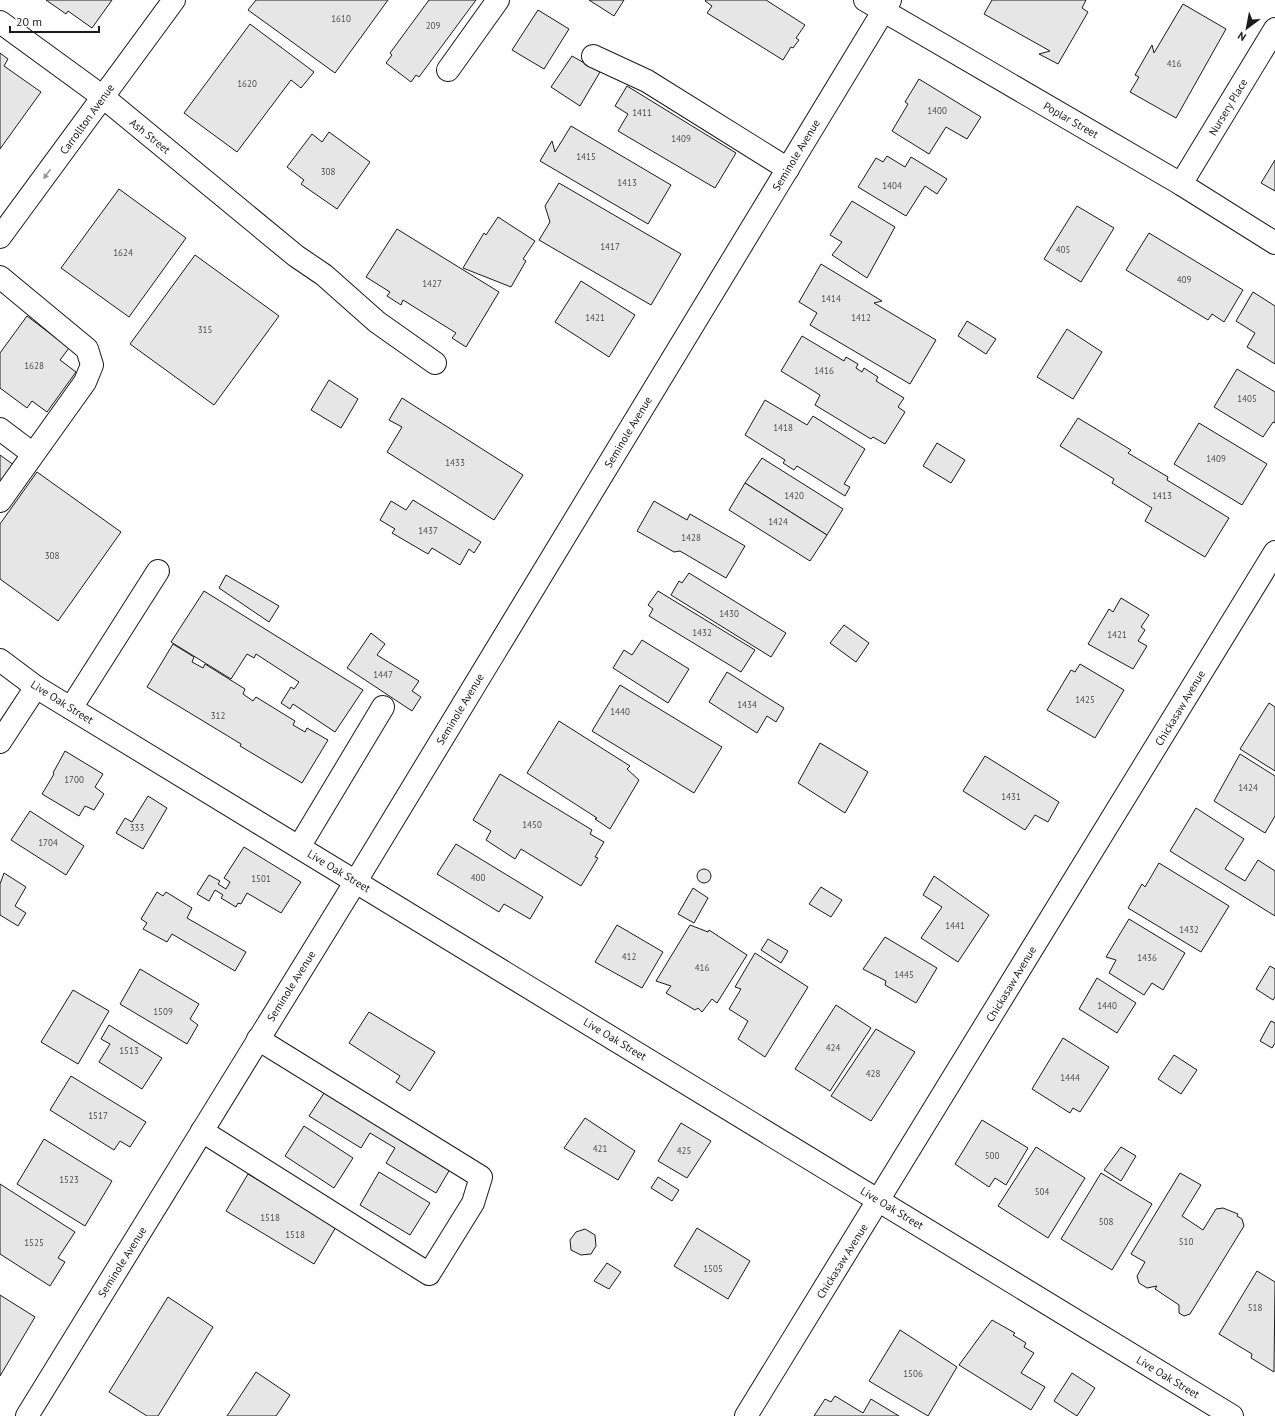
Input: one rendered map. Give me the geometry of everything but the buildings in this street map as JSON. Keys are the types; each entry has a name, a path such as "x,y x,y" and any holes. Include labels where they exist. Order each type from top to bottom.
{"street":[{"name":"Carrollton Avenue","path":"0,237 174,0"},
{"path":"448,70 498,0"},
{"name":"Poplar Street","path":"865,0 887,5 1275,243"},
{"name":"Seminole Avenue","path":"27,1416 356,881 887,5"},
{"name":"Ash Street","path":"0,22 103,97 296,256 324,275 377,322 435,363"},
{"name":"Nursery Place","path":"1181,184 1275,29"},
{"path":"593,56 647,81 788,169"},
{"path":"0,277 87,349 92,366 85,382 0,501"},
{"path":"0,429 33,454"},
{"name":"Chickasaw Avenue","path":"749,1415 1275,552"},
{"path":"71,708 158,571"},
{"name":"Live Oak Street","path":"0,660 36,687 1232,1416"},
{"path":"0,742 36,687"},
{"path":"299,847 383,707"},
{"path":"202,1131 429,1274 473,1203 481,1177 258,1039"}]}
